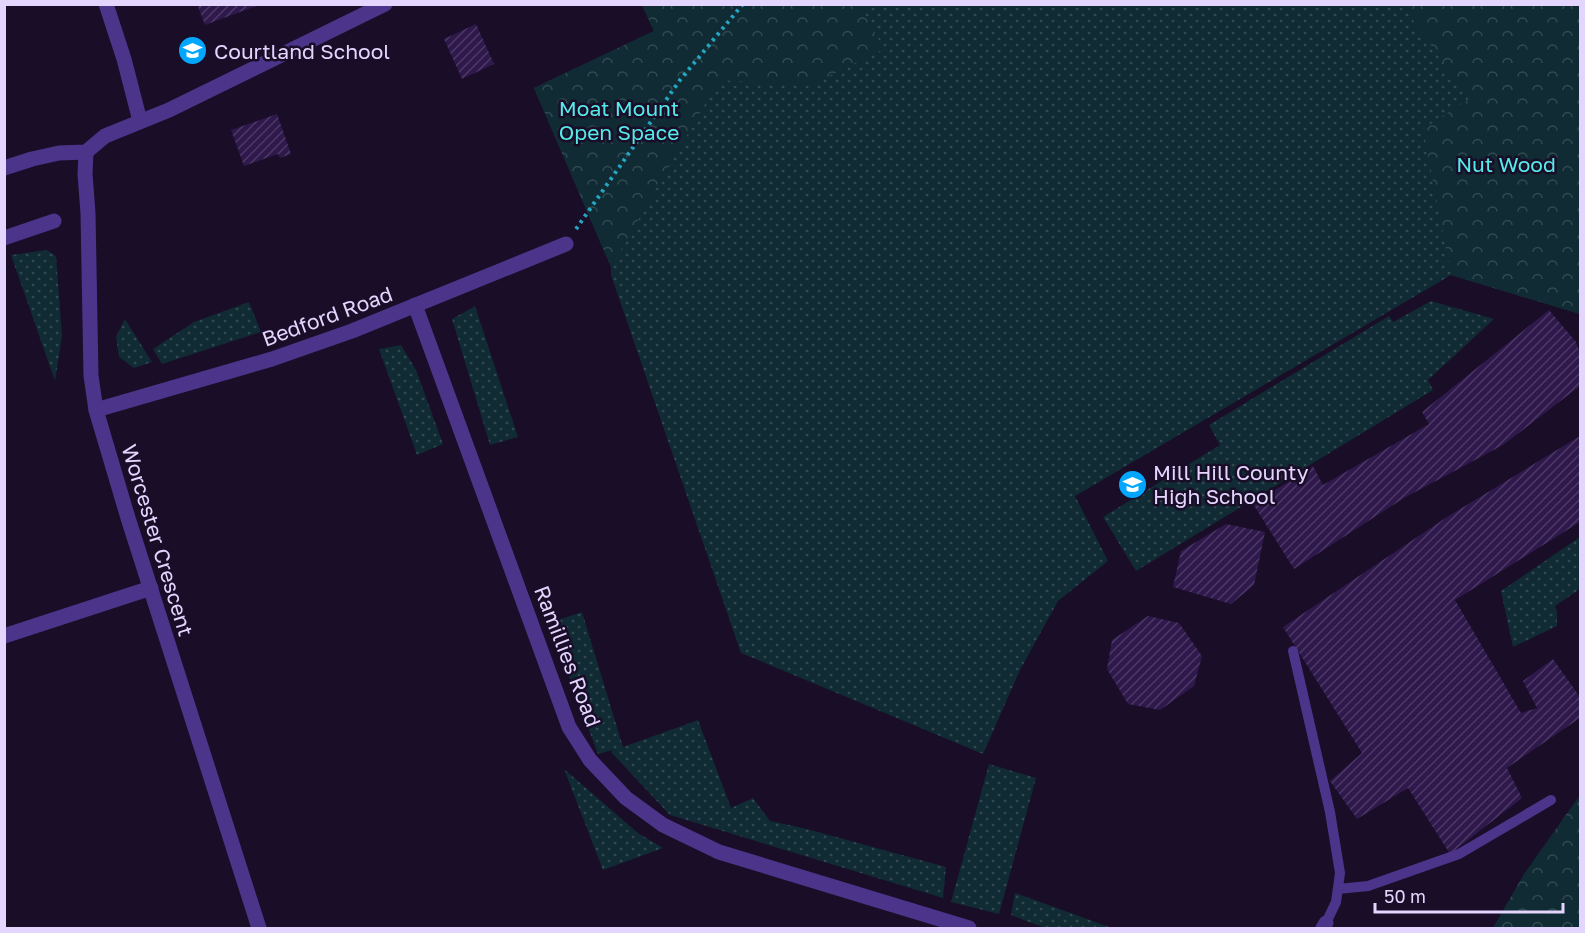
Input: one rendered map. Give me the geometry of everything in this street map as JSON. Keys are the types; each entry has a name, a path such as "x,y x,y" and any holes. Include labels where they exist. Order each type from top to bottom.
{"street":[{"path":"106,4 141,121"},
{"path":"4,168 59,153 86,152 105,136 168,110 385,4"},
{"name":"Worcester Crescent","path":"86,152 91,376 96,410 106,448 259,928"},
{"path":"4,238 54,221"},
{"name":"Bedford Road","path":"96,410 272,359 352,331 566,244"},
{"name":"Ramillies Road","path":"415,305 569,727 590,760 626,798 663,825 719,852 969,928"},
{"path":"4,636 151,588"}],"lane":[{"path":"1293,651 1330,812 1340,873 1336,902 1324,926"},
{"path":"1338,889 1368,886 1459,854 1551,800"}],"path":[{"path":"566,244 680,80 744,4"}],"green space":[{"name":"Mill Hill County High School","path":"642,5 1580,5 1580,314 1451,275 1075,496 1108,561 1058,601 1020,670 983,754 741,653 611,275 611,267 534,88 654,31"},
{"name":"Moat Mount Open Space","path":"642,5 864,5 863,10 884,49 809,86 719,80 611,267 534,88 654,31"},
{"name":"Nut Wood","path":"1402,5 1580,5 1580,314 1451,275 1423,129 1469,99"},
{"path":"47,250 56,256 62,336 55,381 11,255"},
{"name":"Mill Hill County High School","path":"1431,301 1494,319 1428,380 1433,390 1136,571 1103,517 1220,445 1209,425 1389,316 1393,322"},
{"path":"249,302 261,332 162,364 153,349 194,322"},
{"path":"475,306 518,437 490,445 452,319"},
{"path":"125,319 152,362 134,368 119,357 116,337"},
{"path":"401,345 416,370 443,444 417,455 379,349"},
{"path":"1580,537 1580,589 1555,606 1557,626 1513,647 1501,591"},
{"path":"582,612 623,747 698,720 731,808 753,798 770,821 946,867 943,898 670,815 611,752 613,750 598,754 549,623"},
{"path":"989,764 1036,778 999,914 951,902"},
{"path":"564,769 638,833 663,848 603,870"},
{"path":"1580,795 1580,928 1493,928 1524,874"},
{"path":"1015,893 1112,928 1045,928 1011,915"}],"building":[{"path":"197,4 259,4 259,5 205,25"},
{"path":"476,24 494,64 462,79 444,39"},
{"path":"277,114 291,154 280,158 278,154 244,166 231,130"},
{"path":"1549,310 1576,342 1580,353 1580,386 1503,445 1404,498 1294,569 1253,504 1313,466 1323,485 1429,424 1422,412"},
{"path":"1580,436 1580,522 1455,600 1521,713 1537,708 1523,681 1553,659 1580,697 1580,718 1507,768 1522,798 1450,854 1408,788 1357,819 1330,781 1362,753 1283,627 1447,517"},
{"path":"1226,524 1265,532 1254,585 1231,604 1173,587 1181,551"},
{"path":"1148,616 1179,623 1202,656 1194,686 1160,710 1128,704 1107,669 1112,640"}],"place":[{"name":"Courtland School","path":"193,51"},
{"name":"Mill Hill County High School","path":"1132,484"}]}
